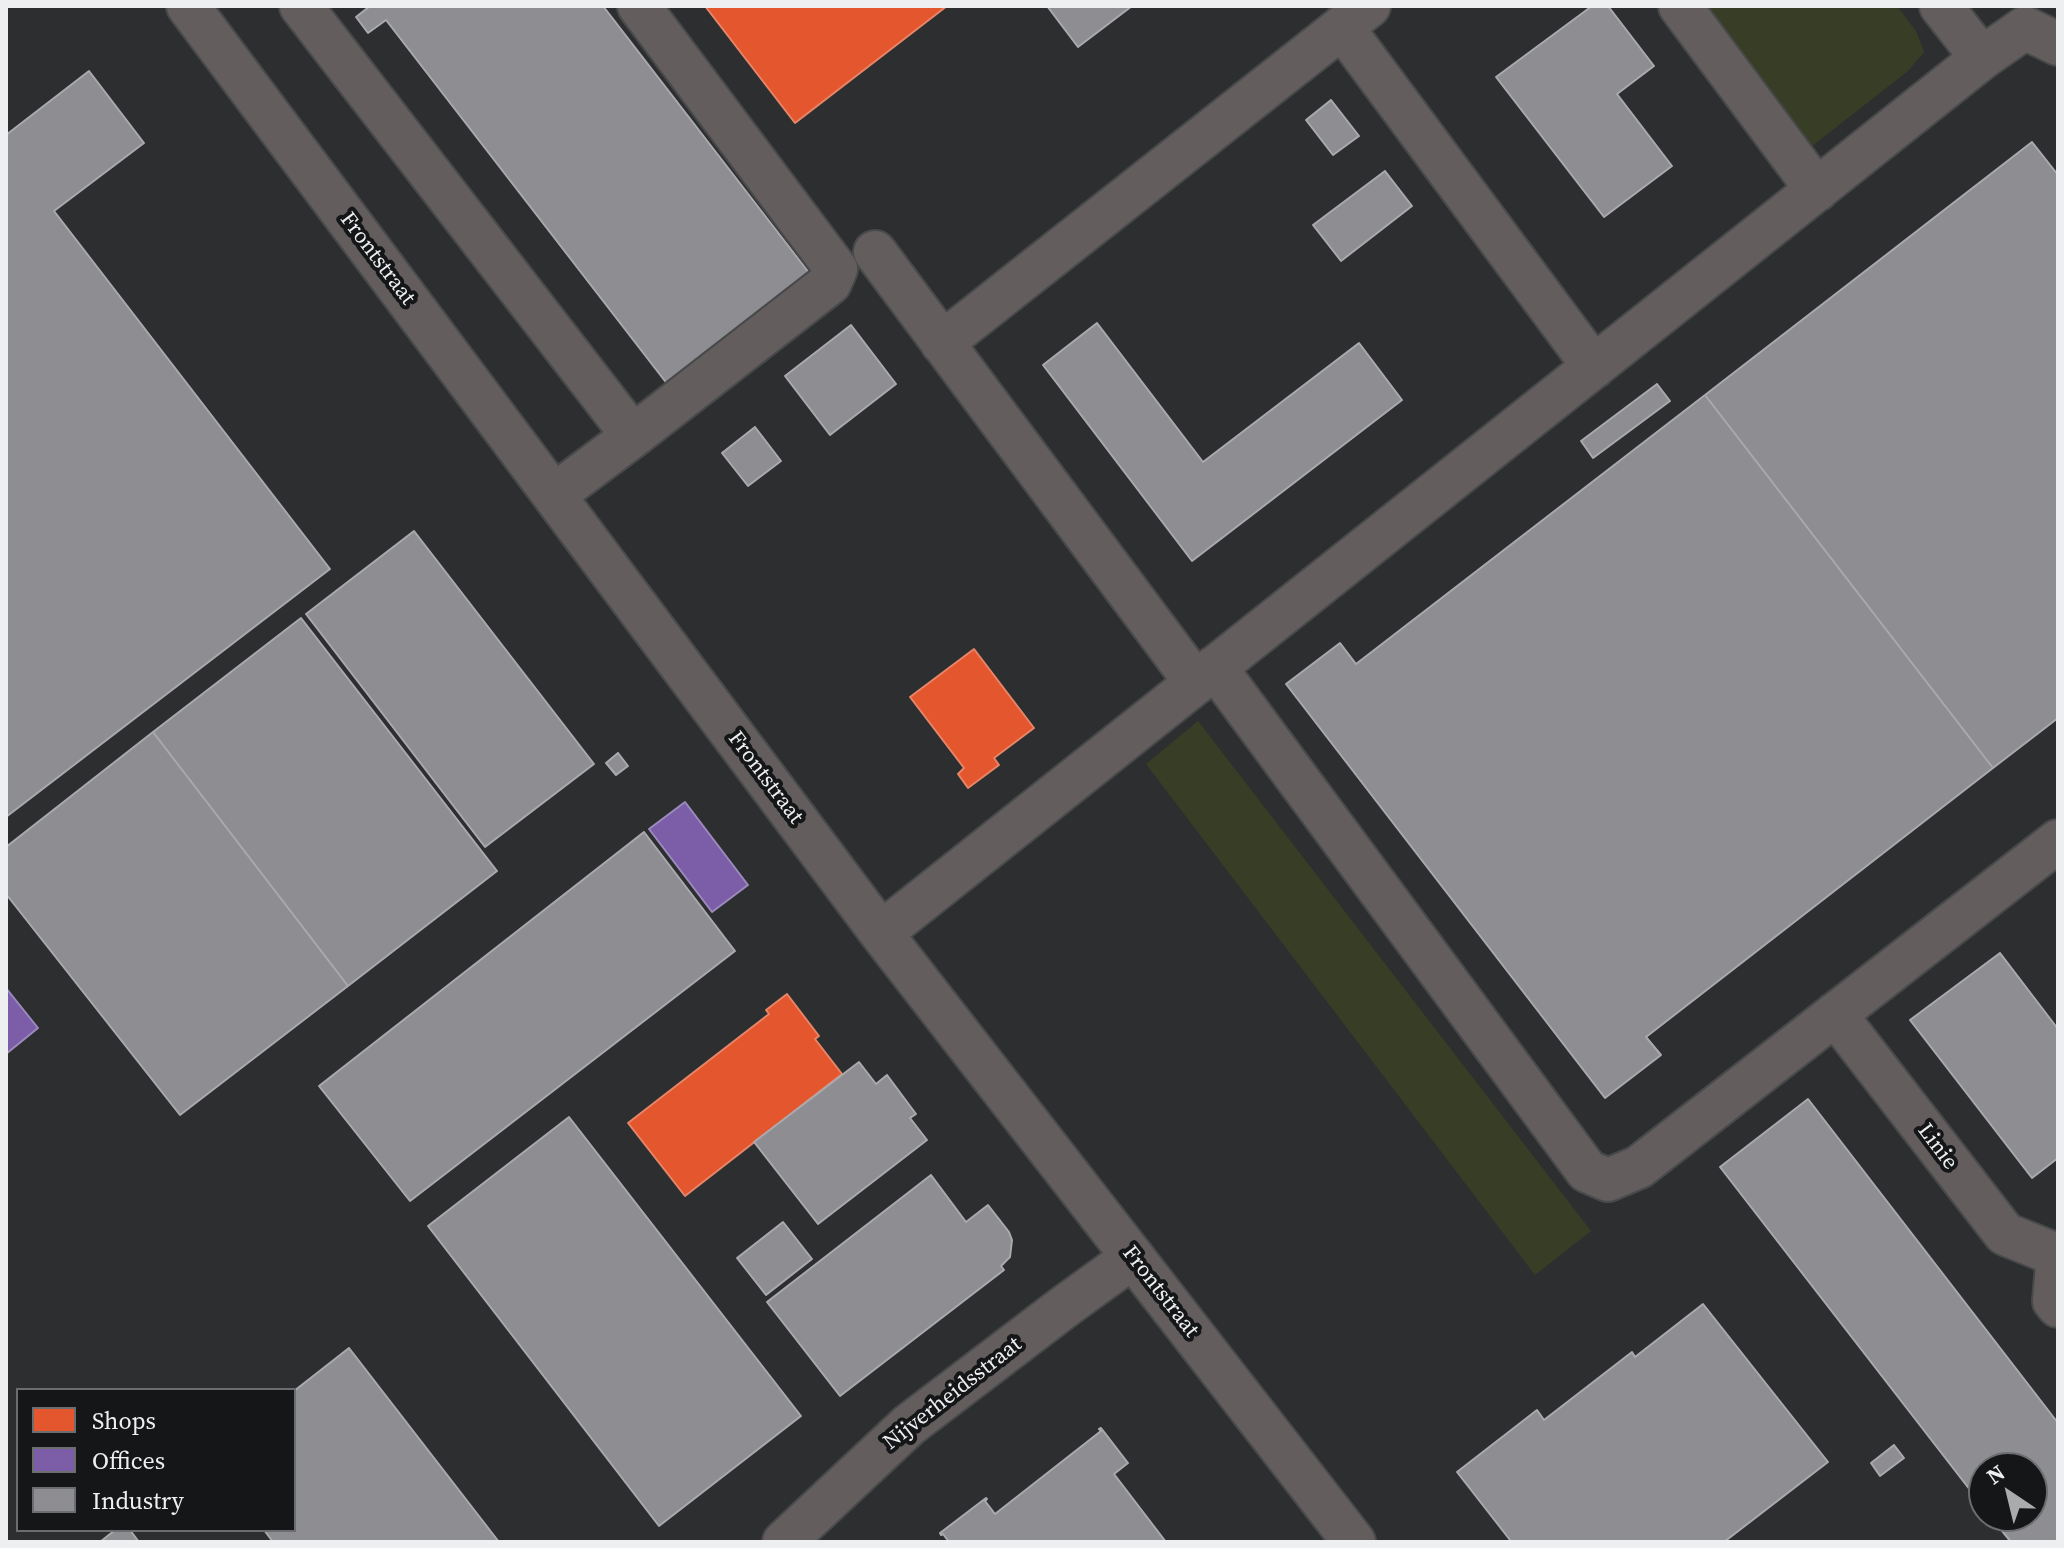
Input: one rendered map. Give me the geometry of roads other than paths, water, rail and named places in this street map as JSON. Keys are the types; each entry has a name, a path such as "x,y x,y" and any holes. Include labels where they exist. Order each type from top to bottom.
{"street":[{"name":"Frontstraat","path":"188,6 881,933 1354,1542"},
{"path":"301,6 633,436"},
{"path":"554,495 830,283 836,269 639,6"},
{"path":"1680,6 1817,190"},
{"path":"1941,6 1982,58"},
{"path":"942,343 1355,17 1594,367"},
{"path":"881,933 1982,58 2025,28 2058,44"},
{"path":"875,252 942,343 1205,675 1587,1171 1608,1180 1639,1167 2058,841"},
{"name":"Linie","path":"1835,1014 2005,1234 2058,1255 2054,1301 2058,1306"},
{"name":"Nijverheidsstraat","path":"784,1542 909,1425 1133,1257"}]}
